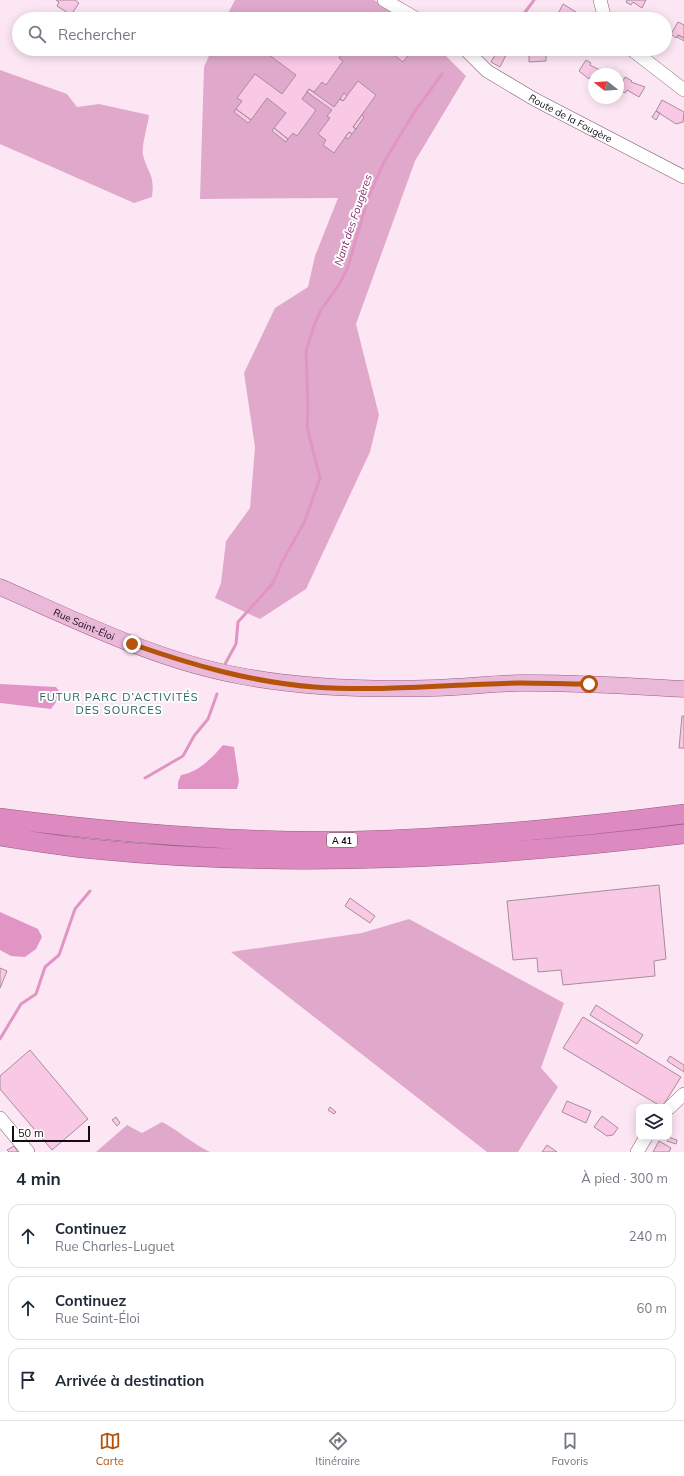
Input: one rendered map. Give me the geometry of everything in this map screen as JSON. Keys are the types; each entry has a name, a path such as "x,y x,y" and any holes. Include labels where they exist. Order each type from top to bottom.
{"highway":[{"name":"A 41","path":"0,818 139,833 210,838 352,841 524,832 684,814"},
{"name":"A 41","path":"0,836 91,849 137,853 254,859 354,860 537,851 684,834"}],"main road":[{"name":"Rue Saint-Éloi","path":"0,587 132,644 216,670 241,676 314,687 361,689 435,688 519,683 589,684 684,689"}],"street":[{"path":"384,0 405,12"},
{"path":"600,0 603,12"},
{"name":"Route de la Fougère","path":"472,56 487,71 534,99 683,174"},
{"path":"640,56 684,90"},
{"path":"672,1105 684,1094"},
{"path":"0,1118 28,1152"},
{"path":"637,1152 644,1140"}],"shaded area":[{"path":"235,0 374,0 394,12 229,12"},
{"path":"209,56 446,56 466,76 415,161 356,324 379,415 370,452 306,589 260,619 215,598 221,583 226,541 250,508 255,447 244,373 275,308 308,287 315,256 338,198 200,199 204,67"},
{"path":"0,70 67,94 77,107 99,104 149,115 143,155 153,183 152,197 134,203 0,144"},
{"path":"0,684 56,687 59,691 56,702 51,709 0,703"},
{"path":"223,745 234,747 239,781 237,789 178,789 178,782 181,775 199,768"},
{"path":"0,912 38,929 42,937 36,949 25,957 11,956 0,950"},
{"path":"409,919 564,1003 541,1068 558,1087 518,1152 487,1152 231,952 362,933"},
{"path":"162,1122 210,1152 96,1152 127,1125 142,1133"}],"building":[{"path":"56,0 75,0 79,3 73,12 66,12 57,6 59,2"},
{"path":"627,0 646,0 642,8 633,2 631,5 626,2"},
{"path":"563,4 576,12 559,12"},
{"path":"678,22 684,25 684,38 678,35 676,38 672,35"},
{"path":"678,35 684,38 684,41 677,37"},
{"path":"270,56 341,56 339,58 343,61 326,85 322,82 314,92 309,89 302,99 316,110 297,136 293,133 288,139 274,128 286,113 267,98 251,120 236,109 242,101 237,98 255,74 282,94 296,75"},
{"path":"395,56 408,56 403,62"},
{"path":"494,56 506,56 500,67 491,62"},
{"path":"529,56 546,56 546,61 529,62"},
{"path":"586,60 591,63 590,65 596,68 588,68 588,78 579,71"},
{"path":"625,77 632,81 631,82 645,87 639,97 627,90 624,92"},
{"path":"358,81 376,95 353,127 356,129 352,134 349,132 334,153 323,145 326,140 318,134 330,118 327,116 332,110 307,92 309,89 334,107 340,99 343,101"},
{"path":"344,93 347,96 343,101 340,99"},
{"path":"662,100 684,112 683,122 676,124 656,111"},
{"path":"236,109 251,120 248,123 234,112"},
{"path":"656,111 660,113 656,120 652,117"},
{"path":"362,115 364,117 356,129 353,127"},
{"path":"274,128 288,139 286,142 272,131"},
{"path":"349,132 352,134 348,139 345,137"},
{"path":"682,716 684,716 684,748 679,748"},
{"path":"659,885 666,959 654,961 655,976 563,985 561,970 538,972 537,958 513,960 507,901"},
{"path":"350,898 375,916 370,923 345,906"},
{"path":"0,968 7,971 0,988"},
{"path":"596,1005 643,1035 637,1044 590,1015"},
{"path":"583,1017 681,1077 664,1104 657,1104 563,1048"},
{"path":"30,1050 88,1119 52,1150 0,1089 0,1076"},
{"path":"670,1056 684,1065 684,1072 667,1061"},
{"path":"567,1101 591,1111 586,1123 562,1112"},
{"path":"330,1107 336,1112 334,1114 328,1110"},
{"path":"602,1116 618,1128 613,1135 607,1136 594,1127"},
{"path":"116,1117 120,1123 117,1126 112,1120"},
{"path":"672,1138 677,1140 676,1144 667,1141 672,1140"},
{"path":"659,1141 671,1148 669,1152 653,1152"},
{"path":"547,1145 557,1152 542,1152"},
{"path":"14,1146 18,1152 9,1152 7,1150"}],"waterway":[{"name":"Nant des Fougères","path":"525,12 534,0"},
{"name":"Nant des Fougères","path":"225,664 236,644 238,622 273,583 283,560 304,523 320,478 307,427 308,409 306,351 315,323 321,310 340,283 348,267 368,198 384,162 413,114 442,74"},
{"name":"Nant des Fougères","path":"145,778 183,756 194,736 208,719 217,694"},
{"name":"Nant des Fougères","path":"0,1039 21,1004 36,994 45,967 59,955 75,909 90,891"}],"district":[{"name":"FUTUR PARC D’ACTIVITÉS DES SOURCES","path":"119,703"}],"route":[{"path":"132,644 180,660 241,676 314,687 369,689 435,688 519,683 589,684"}]}
